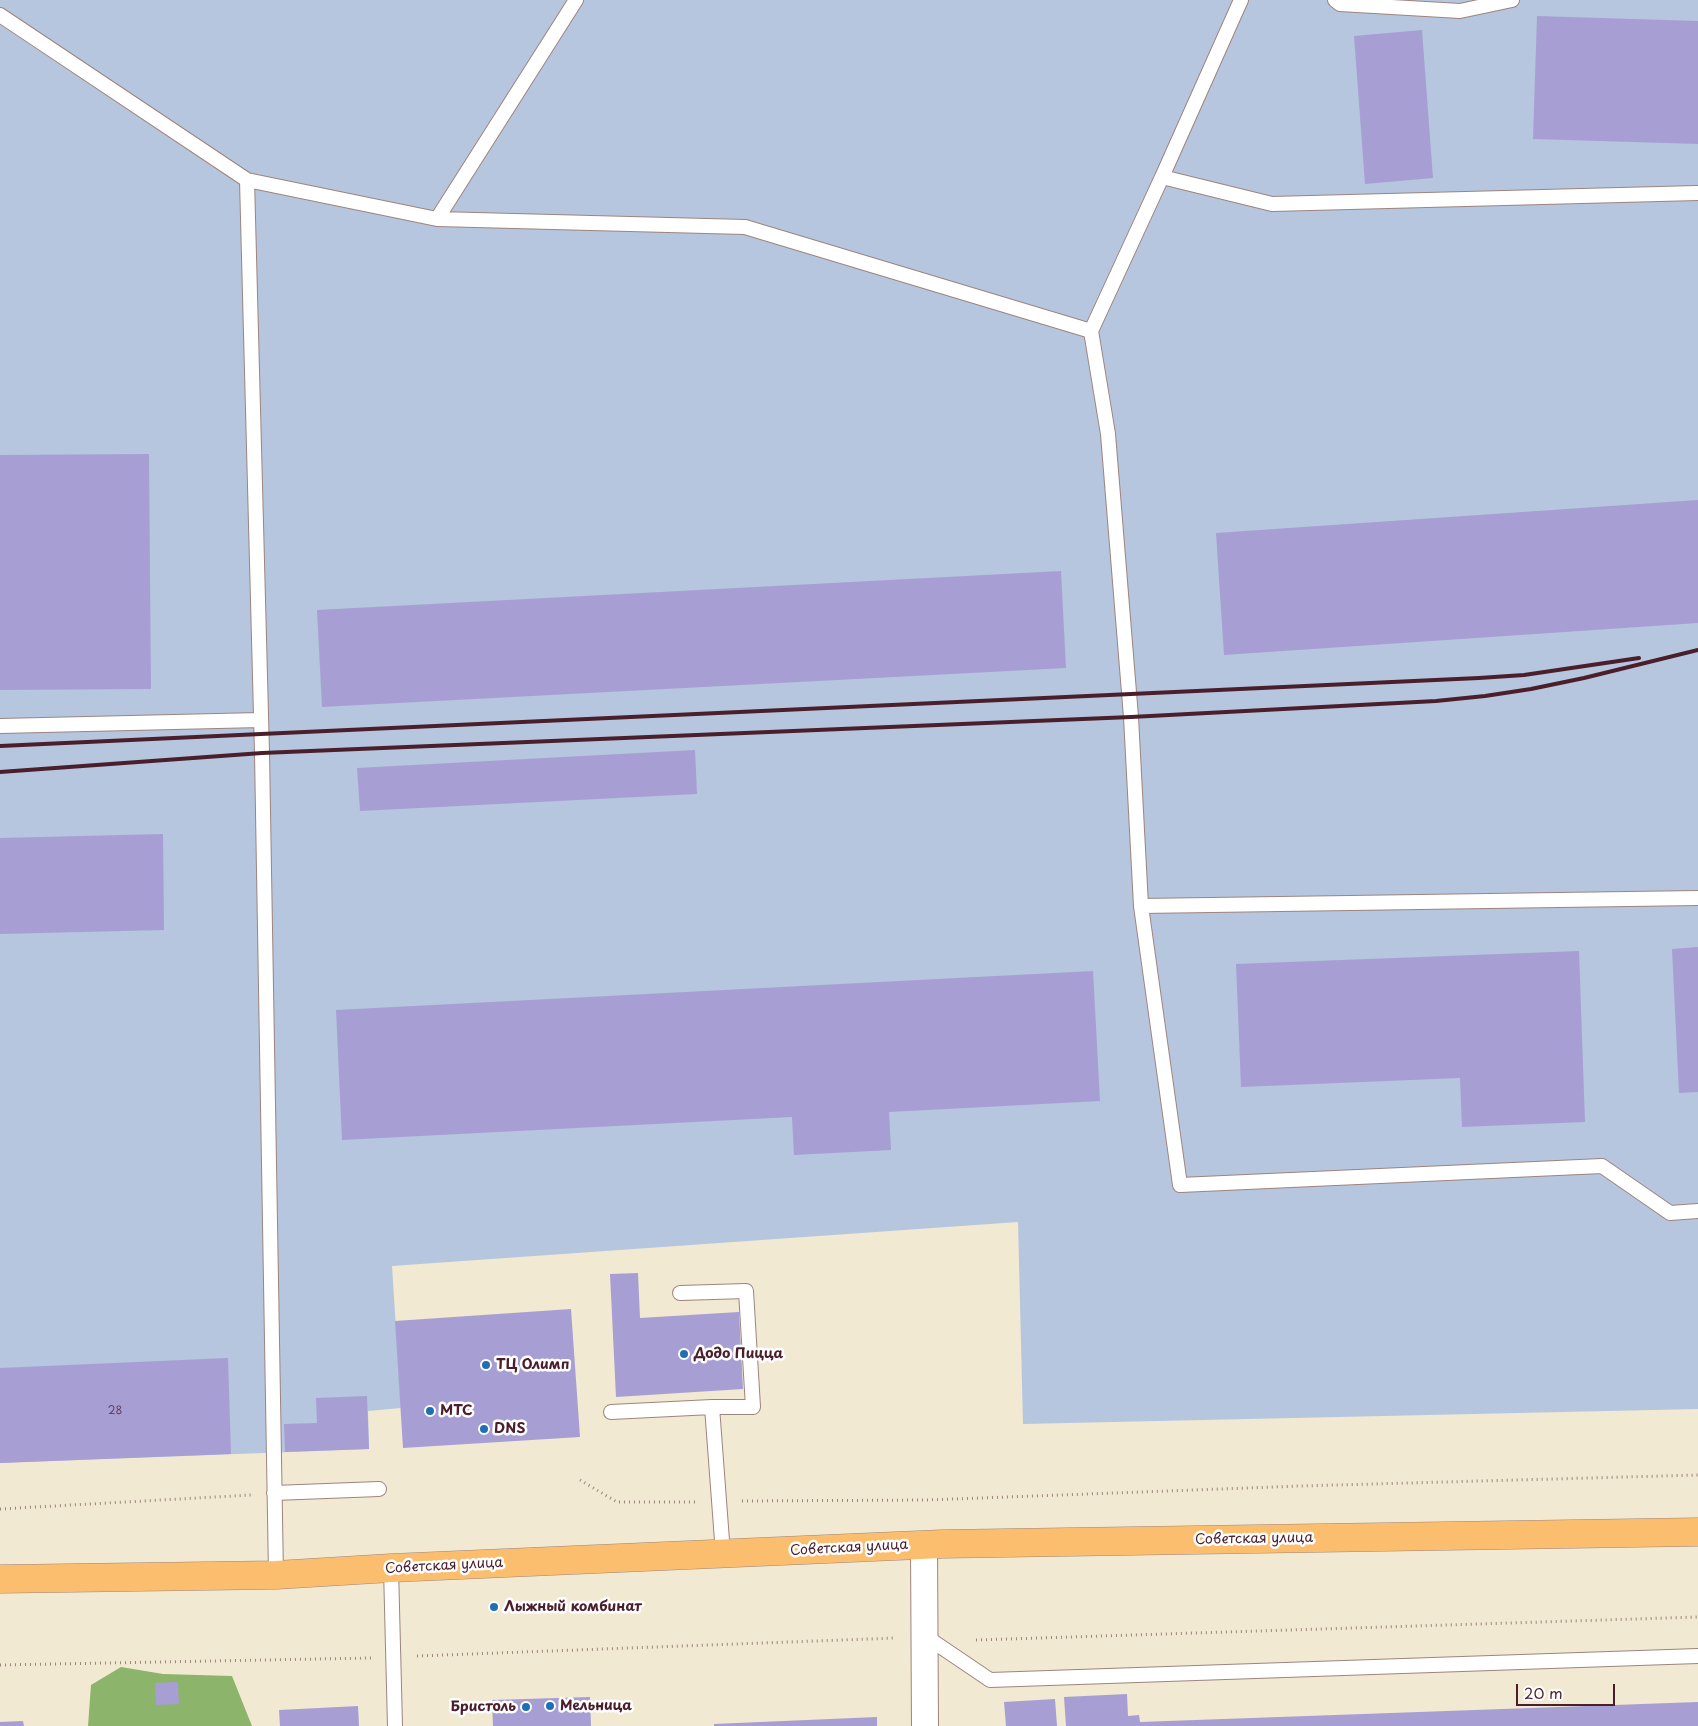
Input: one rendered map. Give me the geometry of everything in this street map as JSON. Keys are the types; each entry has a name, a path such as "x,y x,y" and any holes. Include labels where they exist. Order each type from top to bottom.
{"main road":[{"name":"Советская улица","path":"0,1579 276,1575 391,1568 924,1545 1698,1532"}],"street":[{"path":"924,1545 925,1726"}],"lane":[{"path":"437,219 576,0"},
{"path":"1241,0 1091,331 1108,434 1131,717 1141,906 1180,1185 1602,1166 1670,1213 1698,1211"},
{"path":"1335,0 1340,4 1460,11 1512,0"},
{"path":"0,15 247,180 437,219 745,227 1091,331"},
{"path":"1162,177 1272,204 1698,193"},
{"path":"247,180 261,720 276,1575"},
{"path":"0,726 261,720"},
{"path":"1141,906 1698,898"},
{"path":"610,1412 753,1407 746,1291 680,1293"},
{"path":"712,1407 723,1554"},
{"path":"274,1494 379,1489"},
{"path":"391,1568 395,1726"},
{"path":"925,1636 990,1680 1698,1656"}],"path":[{"path":"580,1480 617,1502 928,1500 1300,1486 1698,1475"},
{"path":"0,1509 274,1494"},
{"path":"971,1640 1698,1617"},
{"path":"0,1665 394,1657 925,1636"}],"shaded area":[{"path":"0,0 1698,0 1698,1409 1023,1424 1018,1222 392,1266 401,1408 368,1411 369,1449 0,1463"}],"green space":[{"path":"121,1667 163,1674 232,1676 252,1726 88,1726 91,1685"}],"building":[{"path":"1537,16 1698,21 1698,144 1533,139"},
{"path":"1422,30 1433,178 1365,184 1354,36"},
{"path":"149,454 151,689 0,690 0,455"},
{"path":"1698,500 1698,623 1224,655 1216,533"},
{"path":"1061,571 1066,668 322,707 317,610"},
{"path":"695,750 697,794 360,811 357,768"},
{"path":"163,834 164,930 0,934 0,838"},
{"path":"1698,947 1698,1092 1679,1093 1672,949"},
{"path":"1579,951 1585,1122 1462,1127 1460,1078 1241,1087 1236,964"},
{"path":"1093,971 1100,1101 889,1112 891,1150 794,1155 792,1117 342,1140 336,1010"},
{"path":"638,1273 640,1318 739,1312 743,1389 616,1397 610,1274"},
{"name":"ТЦ Олимп","path":"571,1309 580,1437 403,1448 395,1321"},
{"path":"228,1358 231,1454 0,1463 0,1368"},
{"path":"367,1396 369,1449 285,1452 284,1424 317,1423 316,1398"},
{"path":"178,1682 179,1704 156,1705 155,1683"},
{"path":"1127,1694 1128,1716 1139,1715 1140,1722 1698,1702 1698,1726 1066,1726 1064,1697"},
{"path":"590,1697 591,1726 493,1726 492,1700"},
{"path":"1055,1699 1057,1726 1006,1726 1004,1702"},
{"path":"358,1706 359,1726 280,1726 279,1710"},
{"path":"877,1717 877,1726 714,1726 714,1724"},
{"path":"23,1721 24,1726 0,1726 0,1722"}],"railway":[{"path":"0,772 262,753 1131,717 1436,701 1531,689 1698,650"},
{"path":"0,746 1479,678 1524,675 1639,658"}],"place":[{"name":"Додо Пицца","path":"684,1354"},
{"name":"ТЦ Олимп","path":"486,1365"},
{"name":"МТС","path":"430,1411"},
{"name":"DNS","path":"484,1429"},
{"name":"Лыжный комбинат","path":"494,1607"},
{"name":"Мельница","path":"550,1706"},
{"name":"Бристоль","path":"526,1707"}]}
